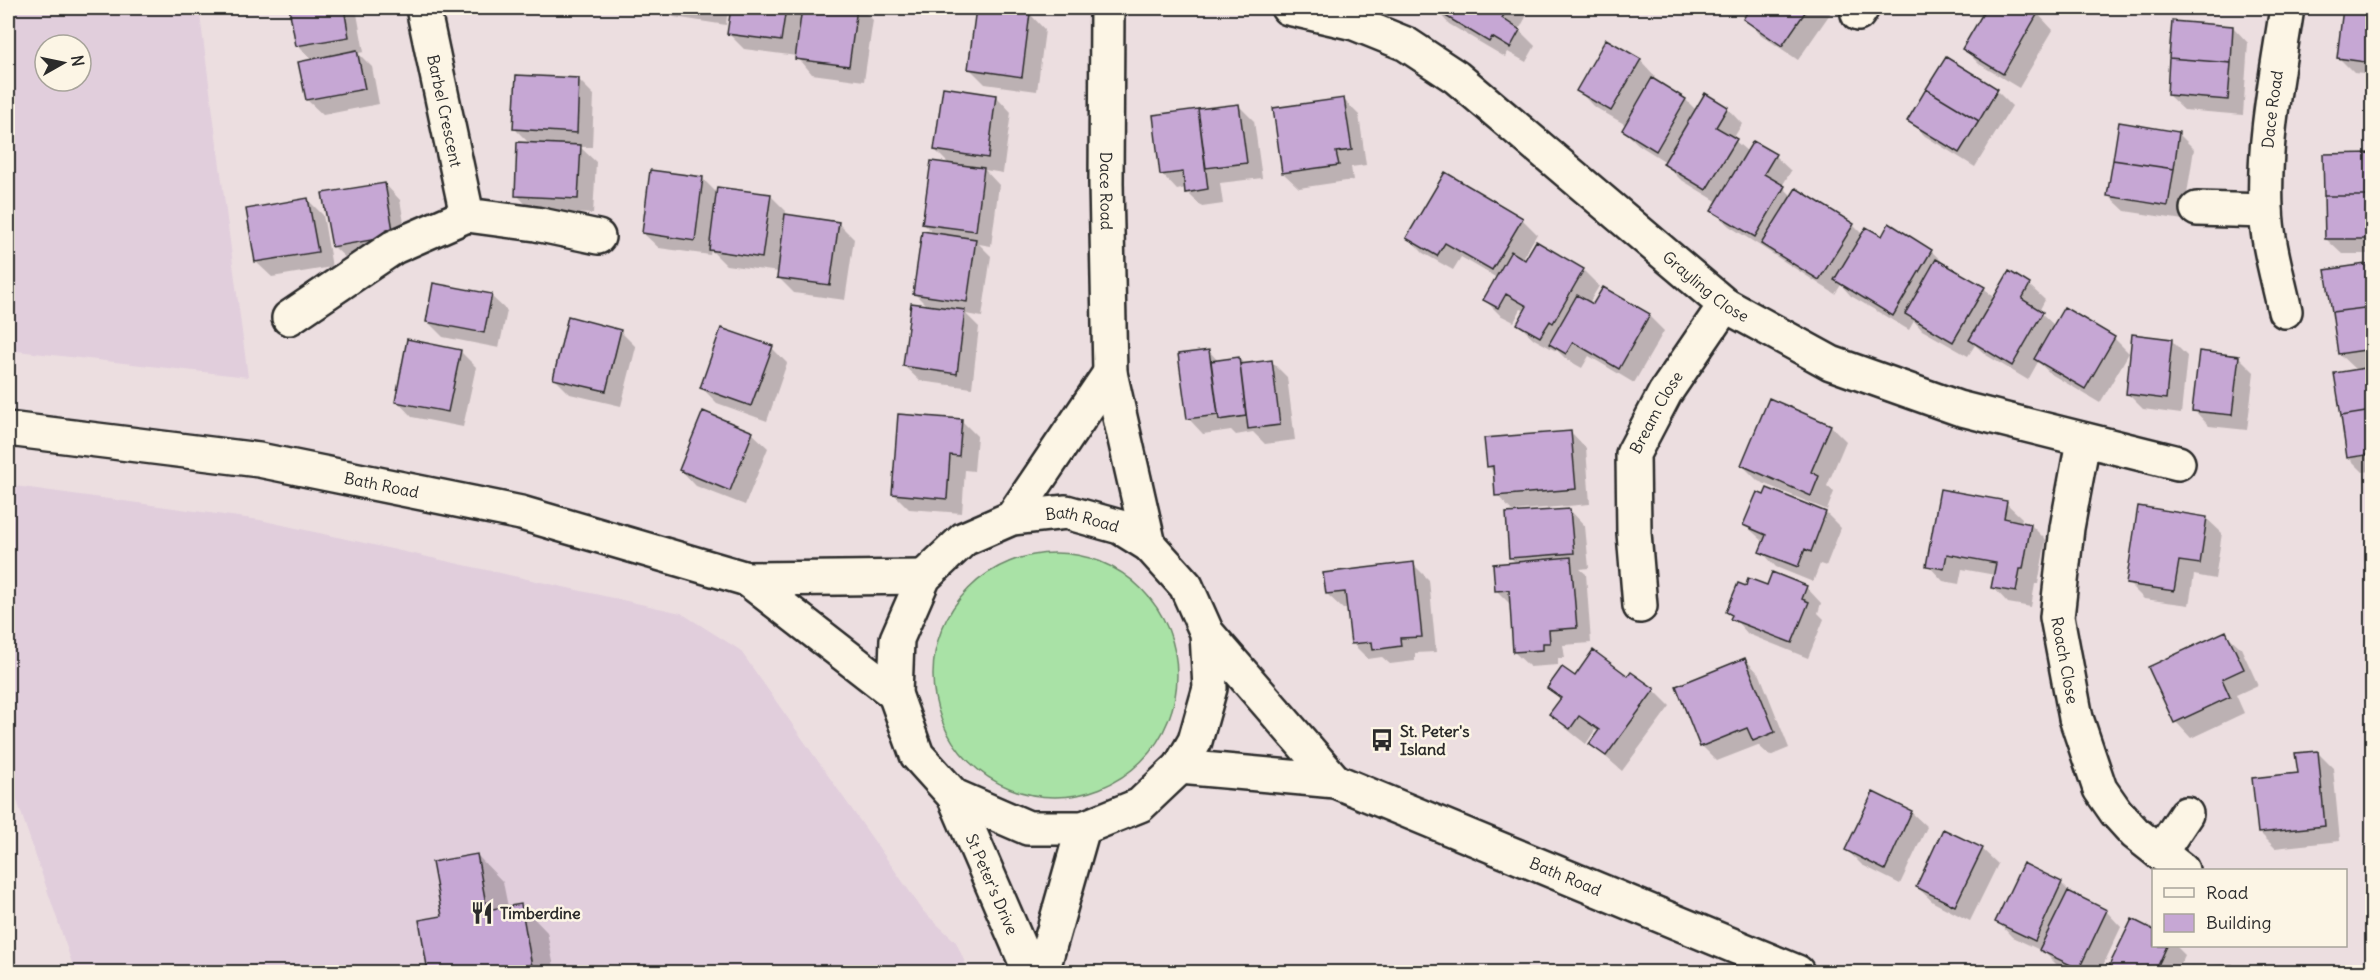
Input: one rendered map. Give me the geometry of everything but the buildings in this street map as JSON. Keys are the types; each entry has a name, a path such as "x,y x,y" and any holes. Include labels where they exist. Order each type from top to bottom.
{"street":[{"name":"Barbel Crescent","path":"423,8 467,215"},
{"name":"Dace Road","path":"1107,8 1106,183 1110,373 1149,545"},
{"name":"Grayling Close","path":"1288,8 1354,23 1406,44 1455,77 1725,305 1831,363 1958,408 2178,463"},
{"name":"Dace Road","path":"2285,311 2266,210 2265,172 2287,8"},
{"path":"2197,209 2266,210"},
{"path":"290,318 394,247 467,215 536,224 598,237"},
{"name":"Bream Close","path":"1640,606 1634,532 1633,454 1665,393 1725,305"},
{"path":"1011,518 1110,373"},
{"name":"Bath Road","path":"8,429 259,460 521,513 747,579 924,578"},
{"name":"Roach Close","path":"2083,441 2067,528 2057,617 2076,718 2100,789 2115,812 2135,833 2171,862 2186,813"},
{"name":"Bath Road","path":"1207,633 1210,688 1195,741 1180,766 1140,805 1083,828 1028,828 954,796 917,754 895,694 897,639 924,578 964,539 1011,518 1066,512 1120,527 1149,545 1186,586 1207,633 1335,781"},
{"name":"Bath Road","path":"747,579 895,694"},
{"name":"Bath Road","path":"1180,766 1335,781 1797,972"},
{"name":"St Peter's Drive","path":"954,796 1030,972"},
{"path":"1042,972 1083,828"}],"shaded area":[{"path":"8,8 199,8 248,377 8,350"},
{"path":"8,485 260,520 681,613 740,650 924,912 956,942 969,972 75,972 8,774"}],"green space":[{"path":"1043,553 1067,553 1090,558 1113,567 1133,581 1149,597 1168,628 1175,651 1177,675 1175,699 1163,733 1149,753 1133,769 1113,783 1090,792 1067,797 1043,797 1020,792 997,783 977,769 961,753 947,733 938,710 933,687 933,663 938,640 947,617 961,597 977,581 997,567 1020,558"}],"place":[{"name":"St. Peter's Island","path":"1382,740"},
{"name":"Timberdine","path":"482,913"}]}
